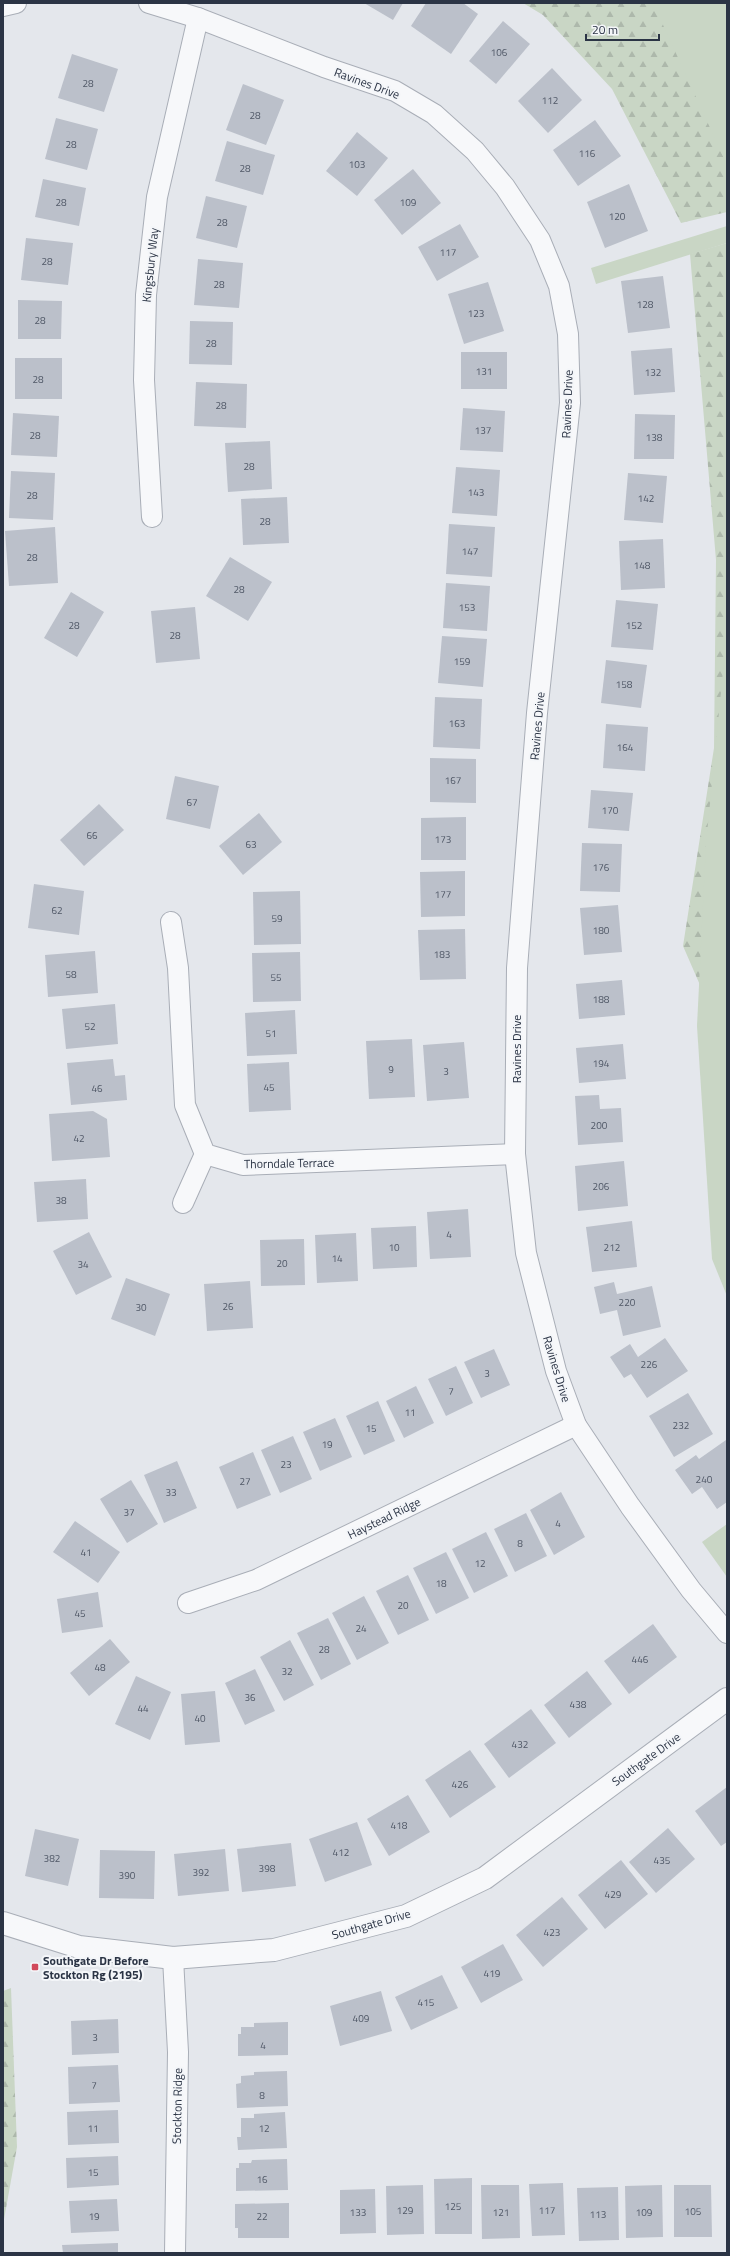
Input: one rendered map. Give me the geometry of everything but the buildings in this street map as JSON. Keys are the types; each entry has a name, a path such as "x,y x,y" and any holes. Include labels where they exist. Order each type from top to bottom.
{"street":[{"path":"3,6 16,3"},
{"name":"Ravines Drive","path":"149,3 198,18 324,67 395,91 434,114 475,151 505,187 540,240 558,286 568,334 570,403 537,713 517,968 515,1154 526,1253 556,1371 576,1425 630,1506 672,1565 727,1633"},
{"name":"Kingsbury Way","path":"152,516 144,380 146,295 157,196 198,18"},
{"path":"170,922 178,968 185,1105 206,1154 183,1203"},
{"name":"Thorndale Terrace","path":"206,1154 244,1165 515,1154"},
{"name":"Haystead Ridge","path":"188,1602 256,1580 576,1425"},
{"name":"Southgate Drive","path":"3,1923 79,1947 173,1958 274,1950 406,1916 485,1878 727,1699"},
{"name":"Stockton Ridge","path":"173,1958 178,2052 175,2253"}],"green space":[{"path":"523,3 727,3 727,212 681,223 612,89 543,15"},
{"path":"653,3 727,3 727,165"},
{"path":"727,226 727,243 596,284 591,268"},
{"path":"727,243 727,1034 717,1024 683,946 714,748 716,560 690,254"},
{"path":"727,631 727,1296 712,1259 697,1026 706,844"},
{"path":"727,1524 727,1577 702,1542"},
{"path":"11,1988 17,2147 3,2225 3,1991"}],"place":[{"name":"Southgate Dr Before Stockton Rg (2195)","path":"35,1967"}]}
